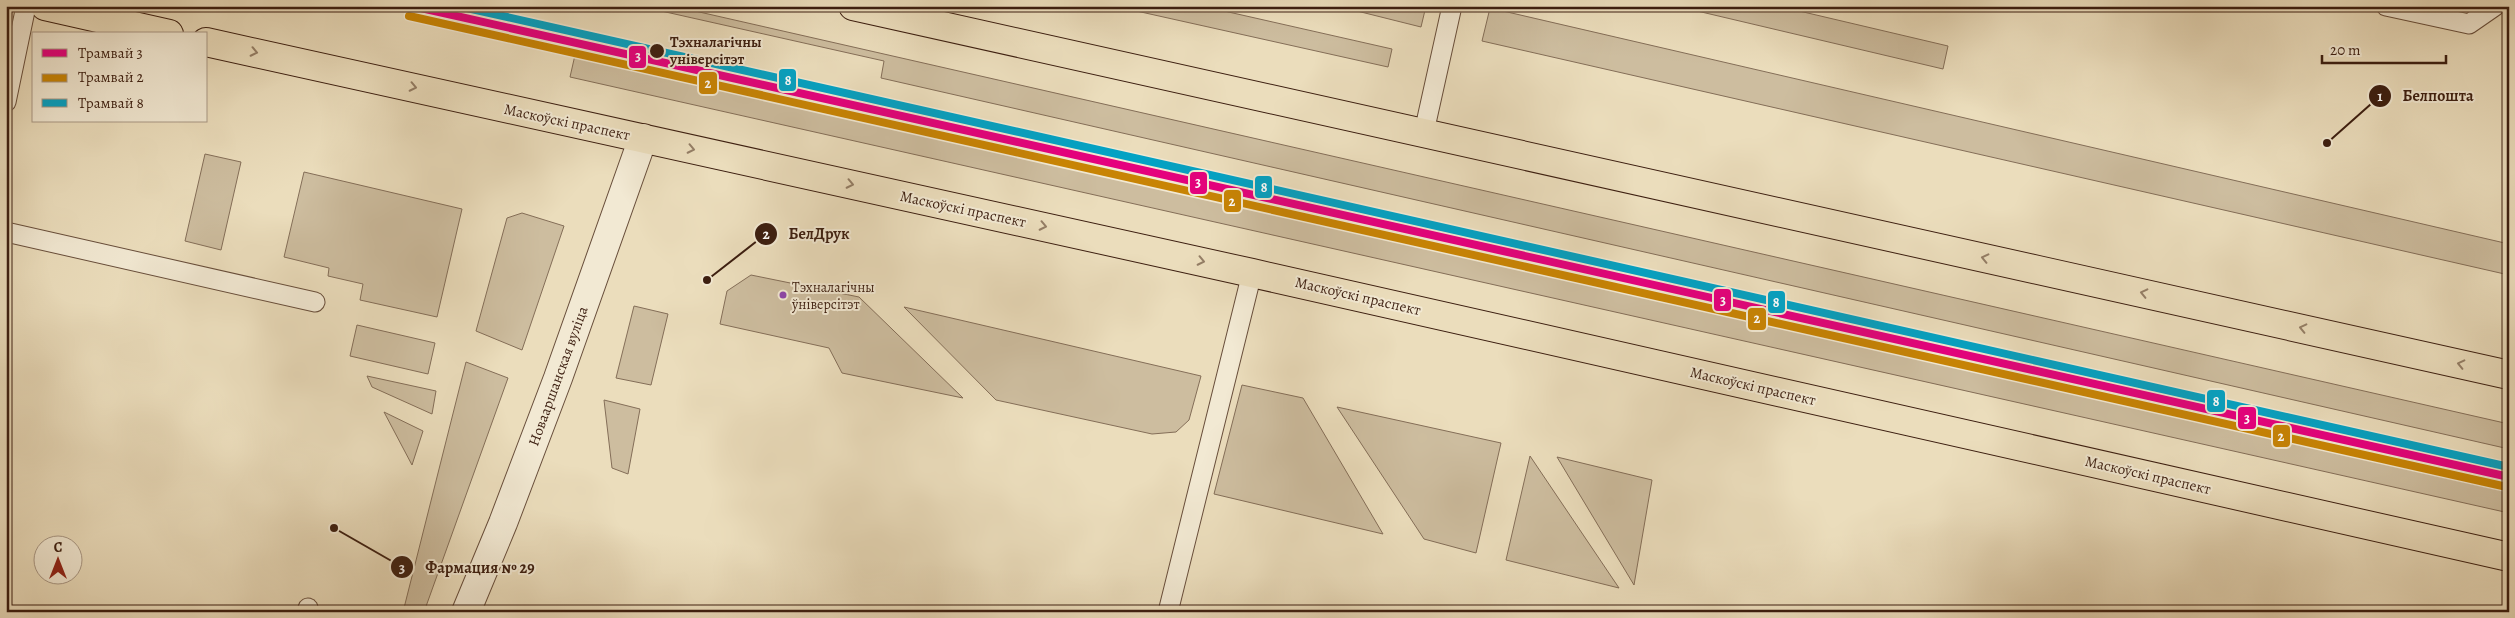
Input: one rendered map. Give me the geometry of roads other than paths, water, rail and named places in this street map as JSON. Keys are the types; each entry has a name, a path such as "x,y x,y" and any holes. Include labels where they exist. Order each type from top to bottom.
{"main road":[{"path":"45,6 161,32"},
{"path":"853,6 2509,375"},
{"name":"Маскоўскі праспект","path":"208,42 1252,272 2509,557"}],"street":[{"name":"Новааршанская вуліца","path":"466,612 503,524 558,378 643,138"}],"lane":[{"path":"6,102 26,6"},
{"path":"1424,132 1452,6"},
{"path":"2386,6 2469,24 2495,6"},
{"path":"6,232 315,302"},
{"path":"1168,612 1252,272"}],"tram line":[{"name":"3","path":"412,6 2509,477"},
{"name":"8","path":"458,6 2509,467"},
{"name":"2","path":"409,16 2507,487"}],"place":[{"name":"Тэхналагічны універсітэт","path":"657,51"},
{"name":"Белпошта","path":"2327,143"},
{"name":"БелДрук","path":"707,280"},
{"name":"Тэхналагічны ўніверсітэт","path":"783,295"},
{"name":"Фармация № 29","path":"334,528"}]}
